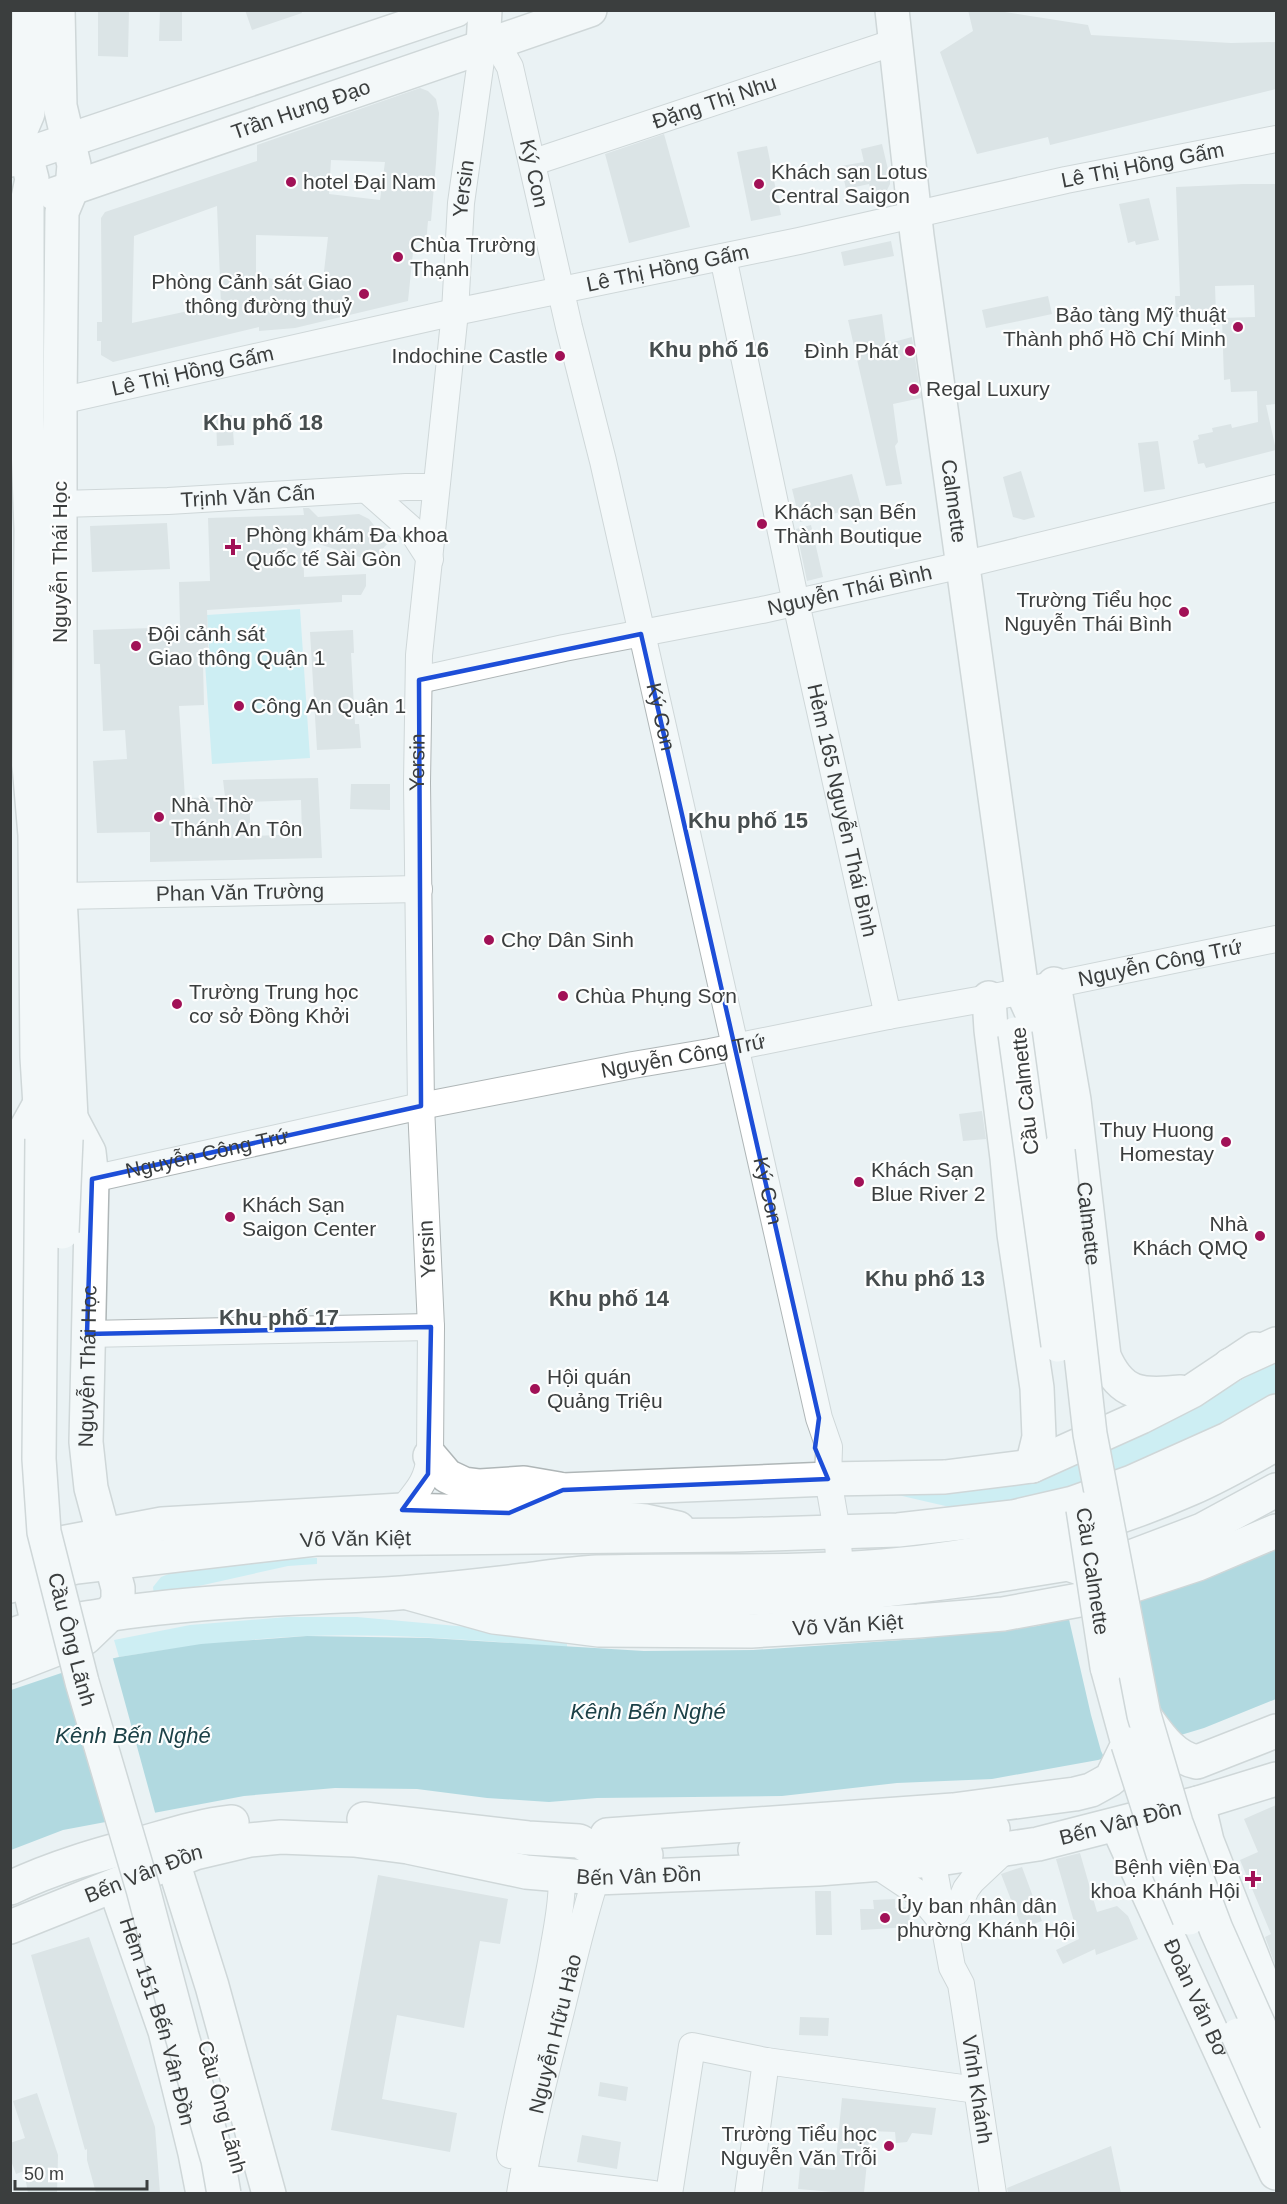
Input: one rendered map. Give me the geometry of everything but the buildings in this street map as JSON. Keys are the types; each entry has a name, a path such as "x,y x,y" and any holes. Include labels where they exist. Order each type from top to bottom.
{"main road":[{"name":"Nguyễn Thái Học","path":"29,10 28,113 18,170 27,417 45,503 60,896 60,1132"},
{"name":"Nguyễn Thái Học","path":"58,10 68,141 62,212 60,401 45,503 20,767 35,835 34,953 39,1105 60,1132 89,1152 92,1179 86,1443 91,1488 118,1552 118,1602 110,1614"},
{"name":"Trần Hưng Đạo","path":"481,26 526,10"},
{"name":"Trần Hưng Đạo","path":"18,170 68,141 157,124 239,96 382,40 590,10"},
{"name":"Calmette","path":"892,10 915,214 1022,991"},
{"name":"Trần Hưng Đạo","path":"18,170 68,141 77,118 97,112 157,124"},
{"name":"Calmette","path":"1054,984 1074,1100 1104,1356 1120,1383 1135,1393 1156,1395 1192,1391"},
{"name":"Cầu Calmette","path":"1022,991 1015,1026 1028,1033 1049,1285 1104,1570 1176,1823 1216,1929 1276,2064"},
{"path":"989,998 1014,1234 1037,1388 1039,1437 1032,1466"},
{"path":"31,1638 17,1554 13,1188 23,1134 39,1105"},
{"name":"Cầu Ông Lãnh","path":"60,1132 39,1459 44,1532 82,1682 143,1889 218,2160 224,2193"},
{"name":"Cầu Ông Lãnh","path":"60,1132 57,1429 60,1478 67,1530 83,1607 224,2111 244,2193"},
{"name":"Võ Văn Kiệt","path":"509,1512 542,1496 563,1490 828,1479 945,1477 1032,1466 1141,1417 1192,1391 1276,1334"},
{"path":"1031,1352 1101,1342"},
{"name":"Võ Văn Kiệt","path":"1230,1365 1276,1344"},
{"name":"Võ Văn Kiệt","path":"118,1552 315,1539 705,1535 898,1530 957,1524 1013,1517 1073,1503 1179,1462 1228,1439 1276,1411"},
{"path":"15,1445 86,1443"},
{"name":"Võ Văn Kiệt","path":"10,1667 31,1638 110,1614 150,1608 273,1599 408,1593 593,1572 748,1572 884,1566 1016,1547 1080,1530 1192,1488 1276,1444"},
{"path":"430,1456 447,1476 464,1484 480,1486 524,1483 563,1490"},
{"name":"Võ Văn Kiệt","path":"840,1569 880,1578 986,1565 1086,1542 1199,1497 1276,1458"},
{"path":"91,1488 106,1504 127,1514 162,1524"},
{"path":"408,1593 534,1600 736,1599 860,1593 974,1579 1068,1564 1104,1570 1202,1530 1276,1490"},
{"name":"Võ Văn Kiệt","path":"17,1554 76,1567 118,1552 162,1524 402,1510 509,1512 621,1518 646,1521 705,1535"},
{"name":"Võ Văn Kiệt","path":"408,1593 494,1617 599,1630 751,1631 918,1621 1003,1614 1101,1596 1198,1564 1276,1531"},
{"path":"118,1552 132,1572 131,1585 138,1599 150,1608"},
{"name":"Cầu Calmette","path":"1104,1570 1098,1621 1107,1667 1128,1744 1167,1866 1276,2121"},
{"path":"1144,1715 1173,1751 1197,1762 1276,1731"},
{"path":"579,1841 605,1835 953,1810 1075,1794 1091,1790 1111,1779 1128,1744"},
{"name":"Bến Vân Đồn","path":"10,1927 115,1887 195,1852 281,1837 373,1842 429,1851 526,1872 562,1891 596,1878 876,1864 1007,1828 1117,1807 1276,1758"},
{"name":"Bến Vân Đồn","path":"10,1888 35,1876 85,1859 183,1832 226,1822 273,1817 315,1815 528,1839 579,1841 604,1855 938,1848 1005,1850 1117,1825 1276,1779"},
{"path":"1198,1803 1207,1841 1276,2017"},
{"name":"Đoàn Văn Bơ","path":"1117,1825 1276,2173"},
{"path":"173,1863 212,1986 270,2193"},
{"name":"Hẻm 151 Bến Vân Đồn","path":"115,1887 165,2031 203,2193"},
{"path":"131,1932 189,1917"}],"street":[{"name":"Ký Con","path":"481,26 510,67 534,162 819,1418 816,1448 828,1479 837,1531 840,1569"},
{"name":"Yersin","path":"402,1510 423,1485 428,1474 430,1456 431,1327 421,1106 417,783 419,655 455,312 461,203 481,26"},
{"name":"Ðặng Thị Nhu","path":"534,162 895,42"},
{"name":"Lê Thị Hồng Gấm","path":"60,401 455,312 723,257 1065,180 1276,139"},
{"name":"Hẻm 165 Nguyễn Thái Bình","path":"723,257 796,603 888,1016"},
{"name":"Trịnh Văn Cấn","path":"45,503 168,501 436,487"},
{"name":"Nguyễn Thái Bình","path":"418,680 564,648 796,603 1276,488"},
{"path":"367,490 410,528 430,559"},
{"name":"Phan Văn Trường","path":"60,896 419,889"},
{"name":"Nguyễn Công Trứ","path":"92,1179 421,1106 989,998 1276,939"},
{"path":"87,1334 431,1327"},
{"name":"Vĩnh Khánh","path":"938,1848 950,1918 965,1966 961,1984 993,2193"},
{"path":"876,1864 950,1918 972,1881 1005,1850"},
{"name":"Nguyễn Hữu Hào","path":"516,2188 596,1878"},
{"path":"562,1891 586,1912"},
{"name":"Nguyễn Hữu Hào","path":"516,2188 516,2117 539,2022 562,1891"},
{"path":"669,2193 692,2046 766,2061 977,2090"},
{"path":"748,2193 766,2061"},
{"path":"516,2188 653,2193"}],"highlighted area":[{"path":"641,634 819,1418 815,1448 828,1479 563,1490 509,1513 402,1510 428,1474 431,1327 87,1334 92,1179 421,1106 419,680"}],"shaded area":[{"path":"300,609 310,758 212,764 205,663 210,662 207,615"},
{"path":"1276,1361 1276,1395 1160,1458 1053,1495 954,1508 872,1489 1044,1478 1127,1442"},
{"path":"317,1558 317,1564 288,1566 154,1596 153,1587 161,1577 181,1569 277,1559"},
{"path":"287,1617 357,1617 567,1636 567,1647 470,1640 339,1635 259,1639 119,1657 114,1640 190,1625"}],"water":[{"name":"Kênh Bến Nghé","path":"1276,1544 1276,1699 1204,1728 1098,1760 992,1779 897,1783 782,1796 597,1798 549,1802 487,1798 417,1789 335,1788 244,1796 63,1830 11,1850 11,1690 88,1664 201,1644 307,1636 429,1638 644,1651 753,1650 918,1639 1037,1626 1137,1601"}],"pier":[{"path":"1135,1598 1167,1731 1106,1761 1091,1715 1068,1615"},
{"path":"112,1655 156,1816 110,1824 87,1661"}],"place":[{"name":"hotel Đại Nam","path":"291,182"},
{"name":"Khách sạn Lotus Central Saigon","path":"759,184"},
{"name":"Chùa Trường Thạnh","path":"398,257"},
{"name":"Phòng Cảnh sát Giao thông đường thuỷ","path":"364,294"},
{"name":"Bảo tàng Mỹ thuật Thành phố Hồ Chí Minh","path":"1238,327"},
{"name":"Đình Phát","path":"910,351"},
{"name":"Indochine Castle","path":"560,356"},
{"name":"Regal Luxury","path":"914,389"},
{"name":"Khách sạn Bến Thành Boutique","path":"762,524"},
{"name":"Phòng khám Đa khoa Quốc tế Sài Gòn","path":"233,547"},
{"name":"Trường Tiểu học Nguyễn Thái Bình","path":"1184,612"},
{"name":"Đội cảnh sát Giao thông Quận 1","path":"136,646"},
{"name":"Công An Quận 1","path":"239,706"},
{"name":"Nhà Thờ Thánh An Tôn","path":"159,817"},
{"name":"Chợ Dân Sinh","path":"489,940"},
{"name":"Chùa Phụng Sơn","path":"563,996"},
{"name":"Trường Trung học cơ sở Đồng Khởi","path":"177,1004"},
{"name":"Thuy Huong Homestay","path":"1226,1142"},
{"name":"Khách Sạn Blue River 2","path":"859,1182"},
{"name":"Khách Sạn Saigon Center","path":"230,1217"},
{"name":"Nhà Khách QMQ","path":"1260,1236"},
{"name":"Hội quán Quảng Triệu","path":"535,1389"},
{"name":"Bệnh viện Đa khoa Khánh Hội","path":"1253,1879"},
{"name":"Ủy ban nhân dân phường Khánh Hội","path":"885,1918"},
{"name":"Trường Tiểu học Nguyễn Văn Trỗi","path":"889,2146"}],"district":[{"name":"Khu phố 16","path":"709,349"},
{"name":"Khu phố 18","path":"263,422"},
{"name":"Khu phố 15","path":"748,820"},
{"name":"Khu phố 13","path":"925,1278"},
{"name":"Khu phố 14","path":"609,1298"},
{"name":"Khu phố 17","path":"279,1317"}]}
